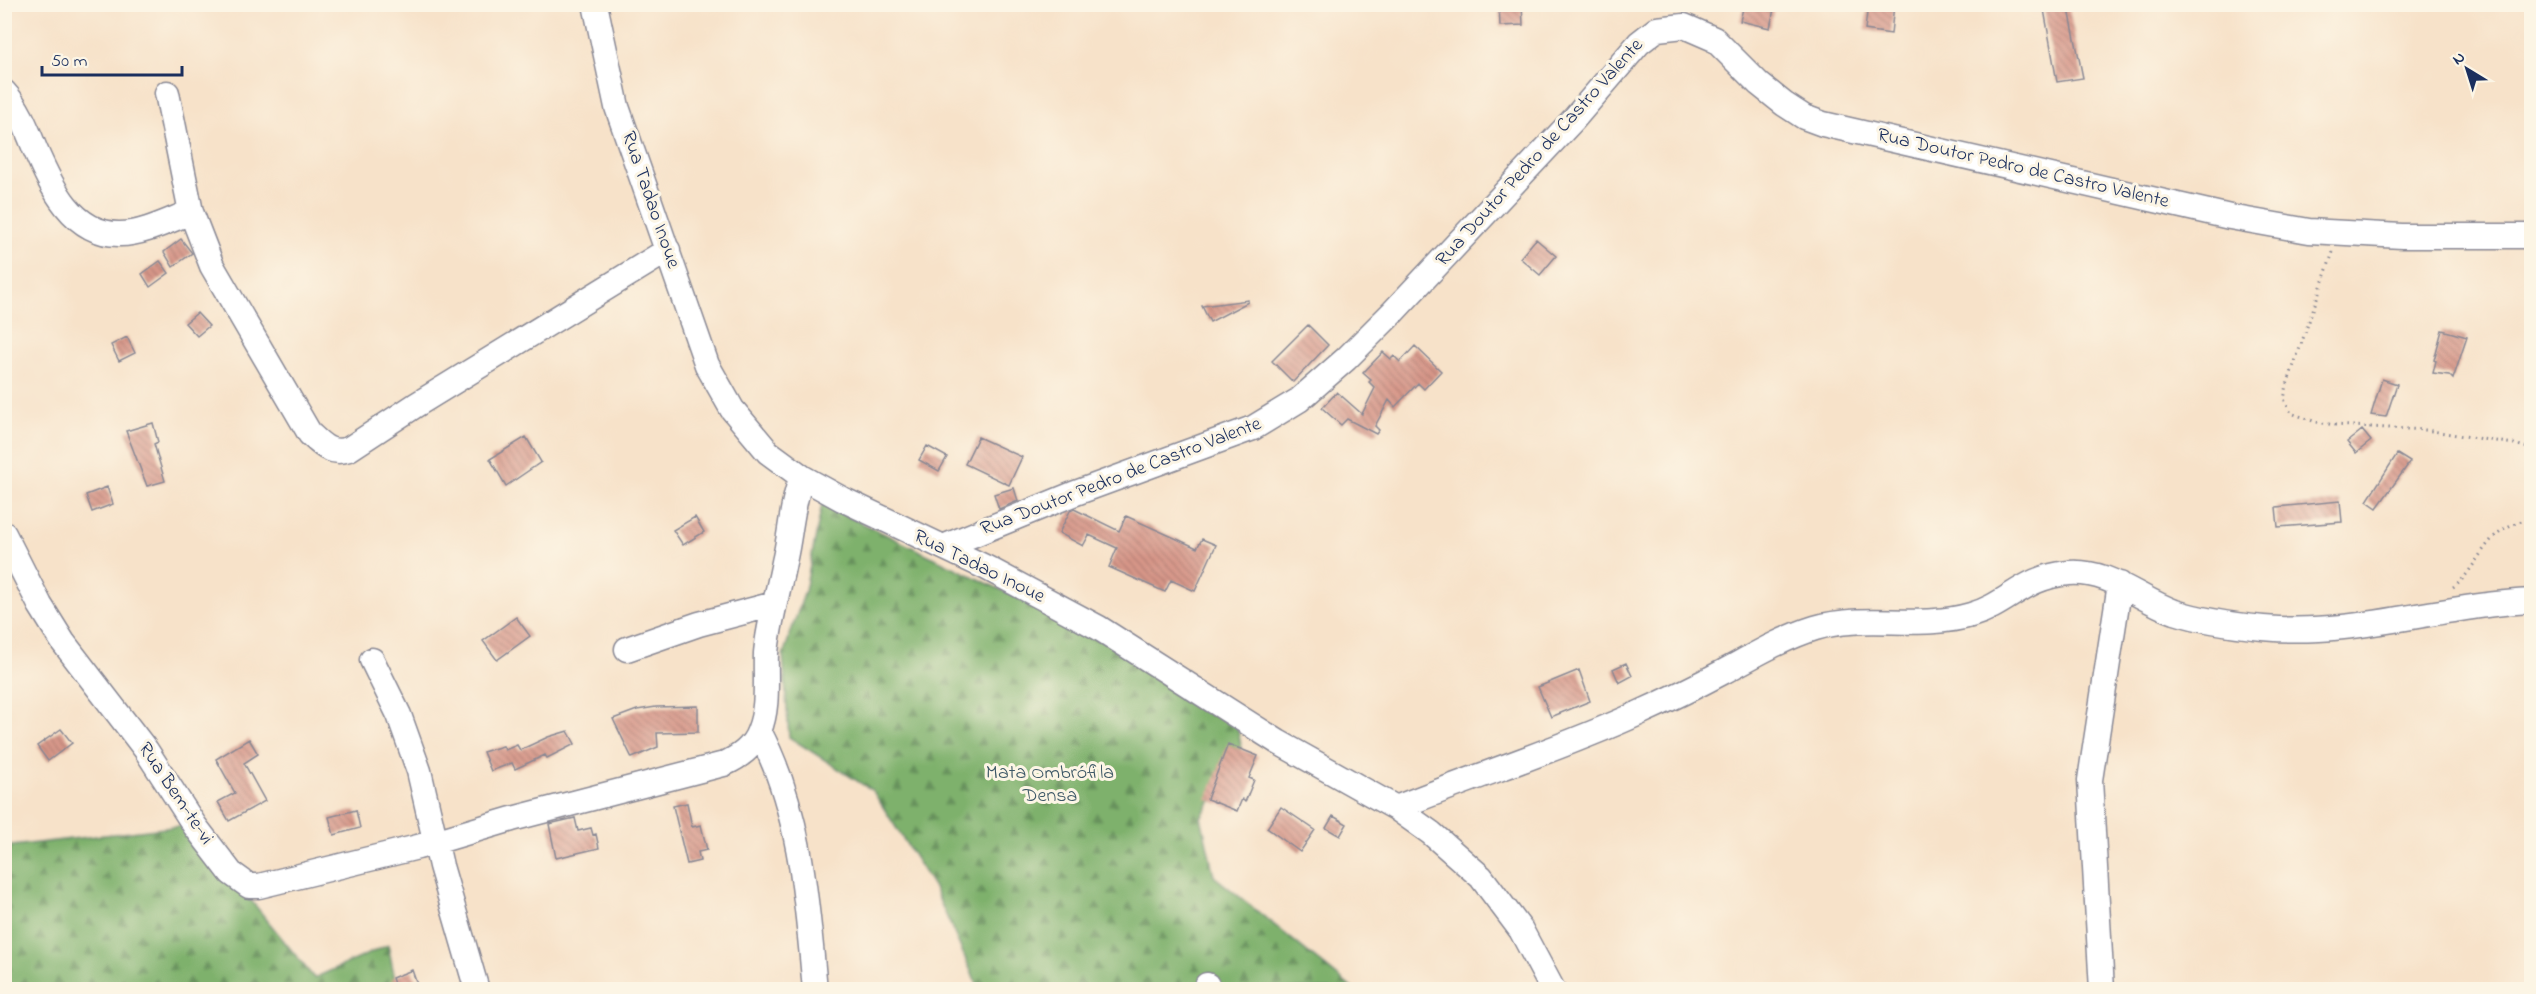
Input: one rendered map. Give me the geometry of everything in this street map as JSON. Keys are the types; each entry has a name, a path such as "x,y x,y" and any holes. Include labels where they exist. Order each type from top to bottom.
{"street":[{"name":"Rua Tadao Inoue","path":"595,4 617,107 707,365 732,409 768,452 802,477 842,499 943,547 1099,628 1278,742 1396,808 1431,833 1481,877 1521,930 1552,990"},
{"name":"Rua Doutor Pedro de Castro Valente","path":"943,547 1073,494 1253,428 1299,400 1346,359 1393,312 1574,119 1639,43 1657,28 1684,26 1714,39 1759,84 1784,104 1804,117 1823,124 2230,217 2309,231 2437,237 2532,236"},
{"path":"4,92 18,111 50,183 66,207 84,222 102,232 122,234 191,212"},
{"path":"167,93 191,212 212,266 310,434 324,447 338,453 349,449 416,405 668,250"},
{"path":"802,477 795,498 766,651 764,713 759,731 774,760 794,827 809,929 815,990"},
{"name":"Rua Bem-te-vi","path":"4,534 40,605 63,642 146,750 209,845 240,881 249,886 259,886 436,843 512,819 724,764 745,752 759,731"},
{"path":"1396,808 1604,729 1688,690 1772,646 1818,627 1843,623 1913,622 1970,615 1986,609 2031,581 2056,574 2086,573 2100,576 2160,606 2200,619 2286,630 2313,631 2347,628 2476,605 2532,601"},
{"path":"2102,990 2090,780 2120,584"},
{"path":"627,649 699,624 774,604"},
{"path":"372,660 399,715 419,771 436,843 477,990"}],"path":[{"path":"2338,233 2324,283 2284,399 2291,413 2316,422 2334,425 2426,430 2532,449"},
{"path":"2448,592 2466,577 2494,536 2505,528 2532,518"}],"green space":[{"name":"Mata Ombrófila Densa","path":"822,504 1143,658 1236,721 1242,750 1201,817 1214,876 1353,989 979,989 933,886 873,791 789,737 783,655 805,591"},
{"path":"190,825 314,978 388,945 397,989 5,989 4,847"}],"building":[{"path":"1499,4 1522,4 1523,25 1500,26"},
{"path":"1744,4 1775,4 1770,28 1740,21"},
{"path":"1868,4 1894,4 1891,34 1865,30"},
{"path":"2043,4 2068,4 2083,78 2057,82"},
{"path":"181,239 192,253 173,267 164,252"},
{"path":"1536,239 1556,256 1540,275 1520,258"},
{"path":"160,261 169,273 150,287 142,274"},
{"path":"1248,300 1210,322 1202,306"},
{"path":"197,313 209,326 197,336 185,323"},
{"path":"1308,325 1328,345 1293,382 1272,361"},
{"path":"2442,330 2467,337 2453,379 2449,375 2433,373"},
{"path":"127,337 135,353 119,361 111,345"},
{"path":"1415,346 1441,371 1424,389 1418,383 1395,407 1389,400 1375,426 1379,430 1376,434 1347,419 1341,425 1322,408 1337,392 1362,414 1375,388 1369,382 1371,380 1363,373 1383,352 1391,359 1394,356 1400,362"},
{"path":"2382,379 2397,384 2386,417 2371,415"},
{"path":"153,423 158,442 154,444 165,481 147,486 126,431"},
{"path":"2362,430 2371,441 2356,453 2347,442"},
{"path":"526,437 541,462 506,486 490,459"},
{"path":"978,437 1022,457 1009,485 965,464"},
{"path":"927,446 947,457 939,471 919,460"},
{"path":"2397,454 2410,462 2377,508 2367,501"},
{"path":"107,487 113,504 92,512 86,495"},
{"path":"1014,488 1018,501 999,509 994,494"},
{"path":"2340,501 2342,522 2278,527 2276,507"},
{"path":"1074,509 1119,531 1126,516 1197,548 1202,539 1216,545 1195,591 1171,580 1165,592 1109,567 1117,548 1089,535 1083,546 1059,533 1070,511"},
{"path":"695,517 704,532 683,545 673,530"},
{"path":"516,617 530,636 497,660 483,641"},
{"path":"1626,663 1632,676 1619,683 1613,669"},
{"path":"1579,670 1590,701 1551,717 1538,687"},
{"path":"698,706 698,732 657,733 658,747 632,758 613,719 637,710 656,707"},
{"path":"61,729 72,743 48,761 37,746"},
{"path":"568,731 575,744 547,758 545,755 515,769 512,763 491,771 483,752 503,746 505,750 517,745 520,750"},
{"path":"249,739 258,754 244,763 265,801 229,821 218,802 235,793 216,759"},
{"path":"1228,744 1258,756 1249,778 1254,780 1245,802 1242,799 1237,811 1207,799"},
{"path":"687,803 692,827 701,825 707,850 698,852 700,861 687,864 673,806"},
{"path":"1281,807 1315,830 1300,852 1267,828"},
{"path":"356,810 360,828 334,835 329,817"},
{"path":"1333,816 1347,824 1340,836 1326,828"},
{"path":"575,818 578,831 591,828 593,835 596,834 599,848 556,858 549,824"},
{"path":"412,970 419,990 396,990 392,978"}]}
